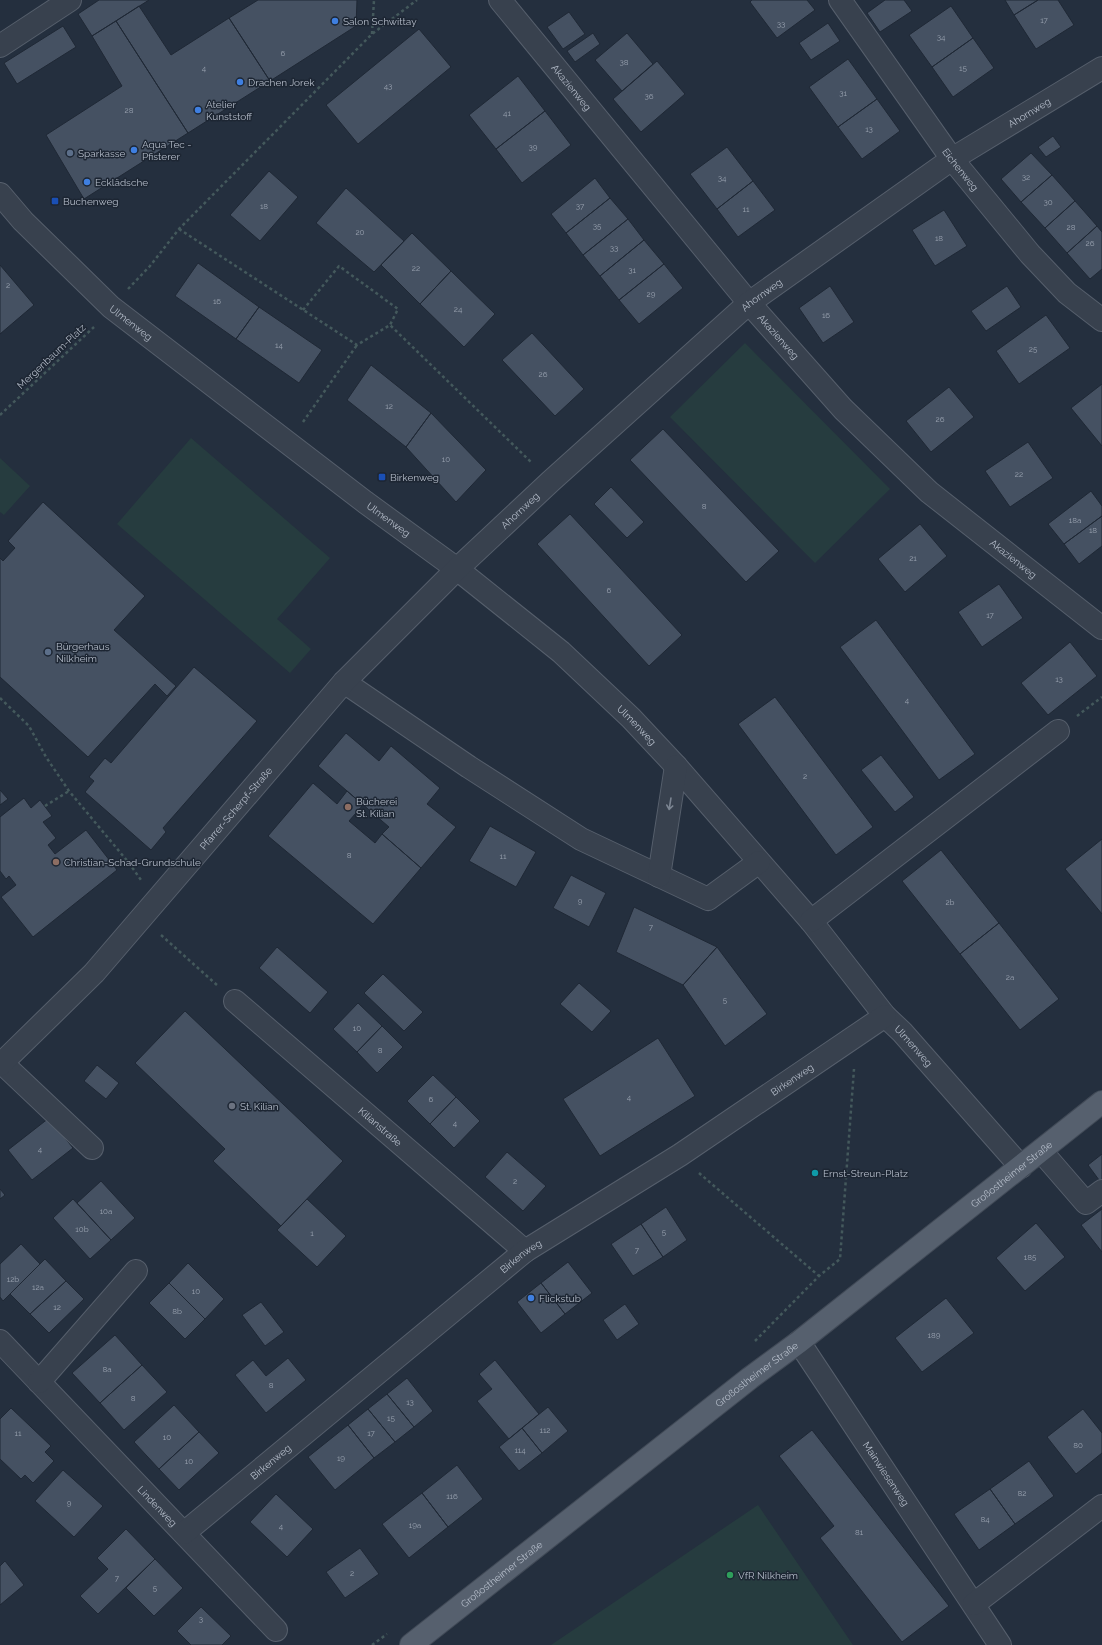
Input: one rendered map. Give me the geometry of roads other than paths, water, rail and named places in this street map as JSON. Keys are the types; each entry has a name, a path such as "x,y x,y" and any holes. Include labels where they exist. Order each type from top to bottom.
{"main road":[{"name":"Großostheimer Straße","path":"411,1645 750,1378 800,1342 1102,1102"}],"street":[{"path":"0,46 70,0"},
{"name":"Akazienweg","path":"500,0 750,303 843,410 928,492 1102,628"},
{"name":"Eichenweg","path":"840,0 952,159 1030,254 1068,293 1102,320"},
{"name":"Ahornweg","path":"457,569 551,481 750,303 952,159 1102,68"},
{"name":"Ulmenweg","path":"0,194 23,221 111,306 289,444 457,569 561,652 631,718 676,766 811,921 885,1016 902,1032 1021,1167"},
{"name":"Pfarrer-Scherpf-Straße","path":"1,1064 94,973 344,682 457,569"},
{"path":"344,682 475,771 581,838 708,899 759,862"},
{"path":"811,921 1058,731"},
{"path":"659,876 676,766"},
{"name":"Kilianstraße","path":"235,1001 525,1252"},
{"name":"Birkenweg","path":"184,1533 525,1252 680,1155 885,1016"},
{"path":"1,1064 92,1148"},
{"path":"1041,1151 1086,1203 1102,1191"},
{"path":"39,1382 136,1271"},
{"name":"Lindenweg","path":"0,1341 276,1630"},
{"name":"Mainwiesenweg","path":"800,1342 1000,1645"},
{"path":"974,1604 1102,1506"}],"place":[{"name":"Salon Schwittay","path":"335,21"},
{"name":"Drachen Jorek","path":"240,82"},
{"name":"Atelier Kunststoff","path":"198,110"},
{"name":"Aqua Tec - Pfisterer","path":"134,150"},
{"name":"Sparkasse","path":"70,153"},
{"name":"Ecklädsche","path":"87,182"},
{"name":"Buchenweg","path":"55,201"},
{"name":"Birkenweg","path":"382,477"},
{"name":"Bürgerhaus Nilkheim","path":"48,652"},
{"name":"Bücherei St. Kilian","path":"348,807"},
{"name":"Christian-Schad-Grundschule","path":"56,862"},
{"name":"St. Kilian","path":"232,1106"},
{"name":"Ernst-Streun-Platz","path":"815,1173"},
{"name":"Flickstub","path":"531,1298"},
{"name":"VfR Nilkheim","path":"730,1575"}]}
